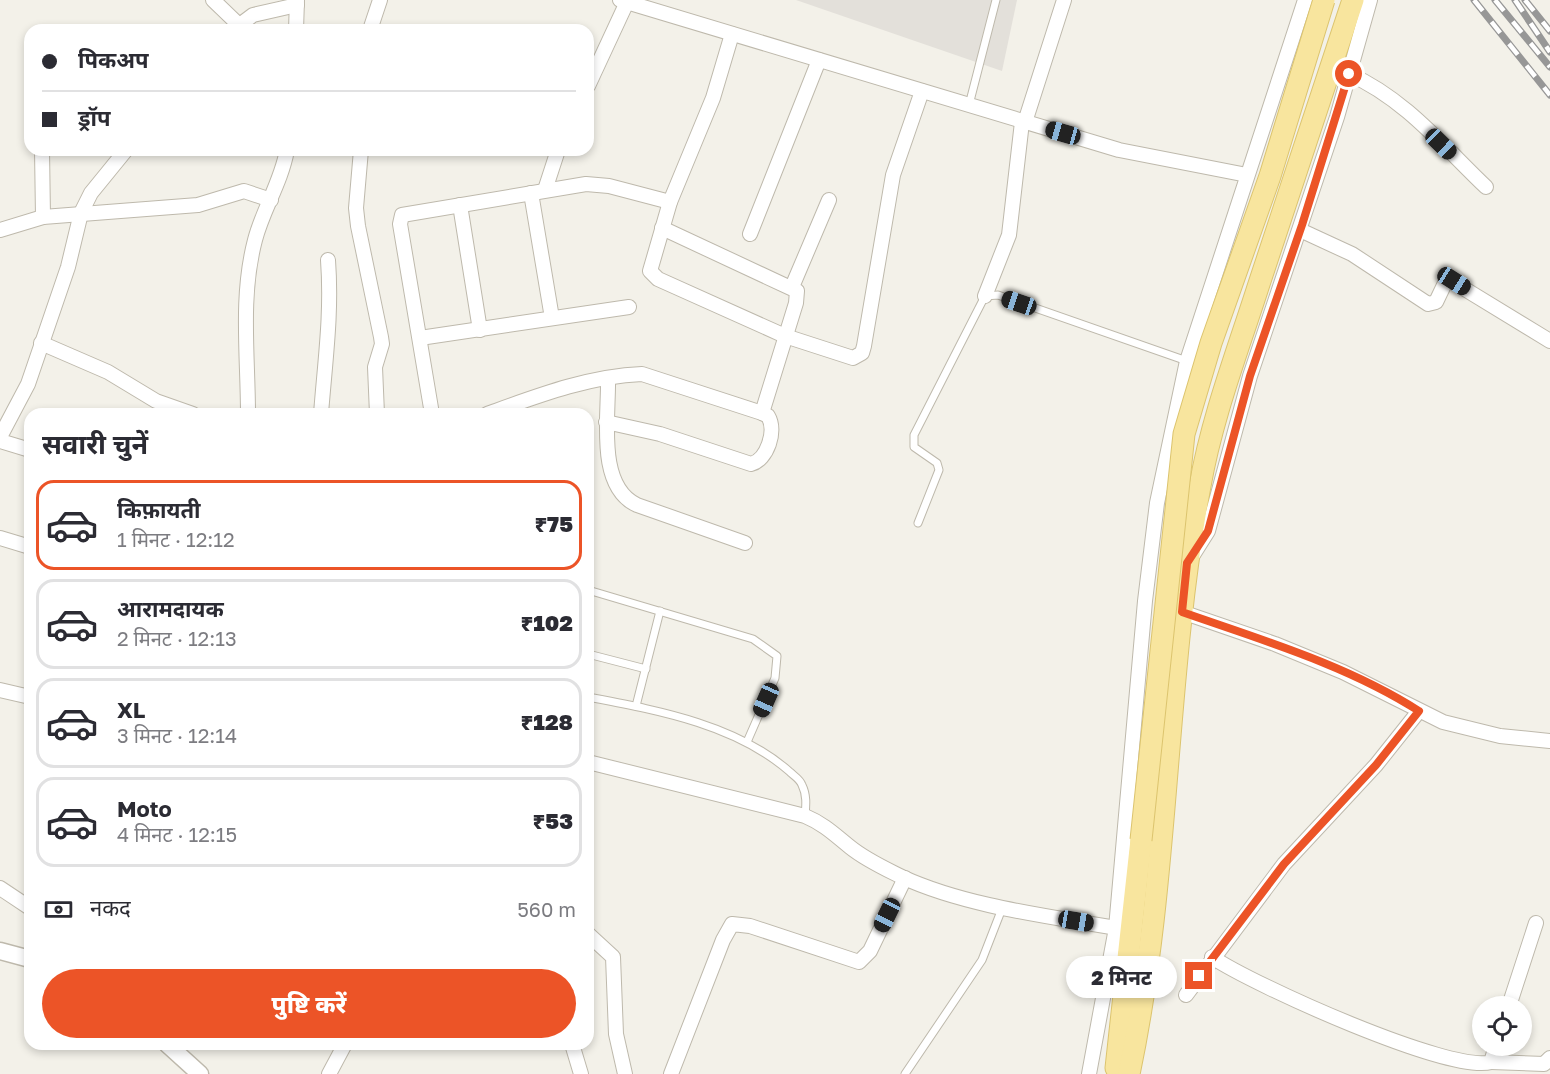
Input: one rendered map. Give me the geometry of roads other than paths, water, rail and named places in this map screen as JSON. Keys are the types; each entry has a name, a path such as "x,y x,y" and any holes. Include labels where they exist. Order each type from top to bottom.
{"main road":[{"path":"1114,1074 1119,1055 1184,434 1211,343 1270,176 1324,0"},
{"path":"1129,1074 1150,959 1187,563 1201,482 1228,380 1353,0"}],"street":[{"path":"213,0 233,24"},
{"path":"372,24 380,0"},
{"path":"985,296 1009,235 1022,122 1025,122 1065,0"},
{"path":"1089,1074 1116,928 1150,556 1157,503 1187,361 1305,0"},
{"path":"1150,556 1187,563 1208,531 1250,376 1300,230 1370,0"},
{"path":"594,71 623,1 1119,150 1247,175"},
{"path":"241,24 261,12 297,3 296,24"},
{"path":"732,34 713,98 670,202 651,265 652,275 785,336 852,358 862,353 893,175 898,155 922,91"},
{"path":"750,234 819,60"},
{"path":"1349,74 1388,95 1486,187"},
{"path":"42,156 43,217"},
{"path":"24,448 0,439 28,384 68,267 81,213 91,193 121,156"},
{"path":"248,408 246,307 249,271 255,240 283,172 286,156"},
{"path":"360,156 356,208 358,226 382,344 375,368 377,408"},
{"path":"552,318 538,191 555,156"},
{"path":"431,408 400,218 406,213 594,184 670,202"},
{"path":"0,230 43,217 198,205 244,191 271,200"},
{"path":"792,287 829,200"},
{"path":"460,205 480,330"},
{"path":"662,228 797,291 762,413"},
{"path":"1300,230 1352,255 1428,304 1436,302 1446,281 1454,281 1550,341"},
{"path":"322,408 329,340 330,296 327,260"},
{"path":"420,338 629,307"},
{"path":"41,343 108,372 156,401 176,408"},
{"path":"504,408 550,392 634,374 655,376 762,413 768,416 772,430 763,457 759,462 751,464 660,434 606,422"},
{"path":"608,379 606,422 608,452 623,496 637,505 746,543"},
{"path":"0,538 24,546"},
{"path":"1182,612 1275,644 1377,687 1419,711 1464,729 1550,741"},
{"path":"0,690 24,696"},
{"path":"1186,995 1212,957 1284,864 1376,765 1419,711"},
{"path":"594,763 805,816 821,823 871,862 905,878 955,895 1116,928"},
{"path":"671,1074 723,940 732,924 750,926 858,962 870,951 905,878"},
{"path":"0,888 24,904"},
{"path":"1512,996 1536,923"},
{"path":"594,940 613,957 616,1034 625,1074"},
{"path":"0,951 24,957"},
{"path":"1212,957 1286,1002 1394,1050 1435,1064 1461,1070 1477,1070 1491,1062 1544,1064 1550,1058"},
{"path":"174,1050 200,1074"},
{"path":"329,1074 342,1050"},
{"path":"574,1050 581,1074"},
{"path":"1491,1062 1493,1056"}],"lane":[{"path":"969,105 996,0"},
{"path":"918,523 939,470 937,463 914,447 914,435 985,296 998,296 1187,361"},
{"path":"594,592 753,639 777,656 775,678 747,742"},
{"path":"636,706 660,611"},
{"path":"594,656 646,669"},
{"path":"594,698 636,706 747,742 781,764 802,783 806,795 805,816"},
{"path":"905,1074 982,960 1003,906"}],"railway":[{"path":"1474,0 1550,95"},
{"path":"1495,0 1550,67"},
{"path":"1515,0 1550,52"},
{"path":"1525,0 1550,31"}]}
